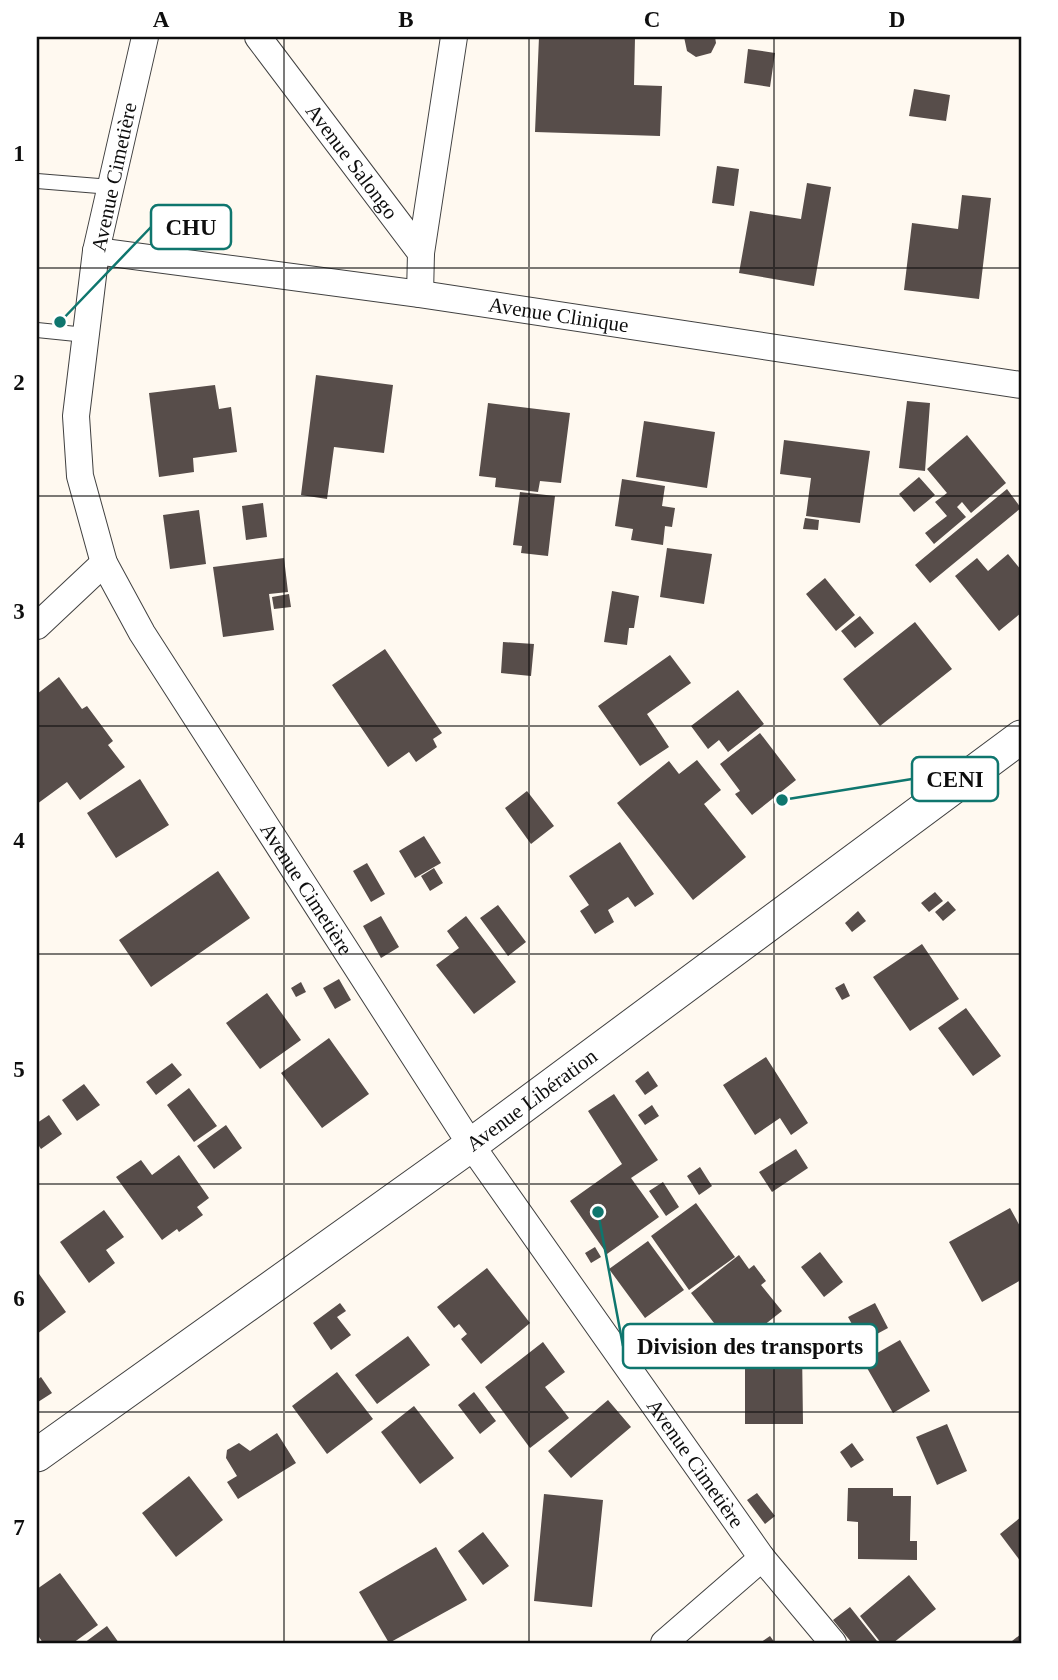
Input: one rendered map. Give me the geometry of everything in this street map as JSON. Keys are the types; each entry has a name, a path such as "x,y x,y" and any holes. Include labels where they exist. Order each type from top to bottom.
{"street":[{"name":"Avenue Cimetière","path":"145,37 96,251 76,416 80,475 104,563 142,633 471,1145 762,1558 833,1643"},
{"name":"Avenue Salongo","path":"258,37 421,253"},
{"path":"420,294 421,253 454,37"},
{"name":"Avenue Clinique","path":"96,251 420,294 1021,386"},
{"path":"37,625 104,563"},
{"name":"Avenue Libération","path":"37,1455 471,1145 1021,737"},
{"path":"664,1643 762,1558"}],"lane":[{"path":"37,181 111,187"},
{"path":"37,330 86,335"}],"building":[{"path":"539,37 635,38 634,85 662,86 660,136 535,132"},
{"path":"684,37 715,37 716,43 711,53 696,57 687,51"},
{"path":"748,49 775,53 770,87 744,83"},
{"path":"914,89 950,95 946,121 909,116"},
{"path":"717,166 739,169 734,206 712,203"},
{"path":"807,183 831,187 814,286 739,273 750,211 801,219"},
{"path":"962,195 991,198 979,299 904,290 912,223 958,229"},
{"path":"316,375 393,385 384,453 334,447 327,499 301,495"},
{"path":"215,385 219,409 231,407 237,452 193,458 194,472 159,477 149,393"},
{"path":"907,401 930,403 925,471 899,468"},
{"path":"488,403 570,413 561,483 540,481 538,492 495,487 496,478 479,476"},
{"path":"644,421 715,432 707,488 636,477"},
{"path":"967,435 1006,483 971,513 962,502 957,507 966,517 934,544 925,533 947,516 935,502 947,493 927,469"},
{"path":"784,440 870,451 860,523 806,516 811,478 780,474"},
{"path":"919,477 935,495 914,512 899,494"},
{"path":"622,479 665,486 662,506 675,508 672,527 665,526 663,545 631,540 633,529 615,526"},
{"path":"1007,489 1021,508 930,583 915,565"},
{"path":"520,492 555,496 548,556 521,553 522,546 513,545"},
{"path":"263,503 267,537 246,540 242,506"},
{"path":"199,510 206,564 170,569 163,515"},
{"path":"805,518 819,520 818,530 803,529"},
{"path":"667,548 712,554 704,604 660,597"},
{"path":"1008,554 1021,570 1021,613 999,631 955,576 977,558 988,571"},
{"path":"284,558 288,592 269,594 274,630 223,637 213,567"},
{"path":"825,578 855,615 836,631 806,594"},
{"path":"612,591 639,596 634,628 629,628 627,645 604,642"},
{"path":"289,594 291,607 274,609 272,597"},
{"path":"860,616 874,633 855,648 841,631"},
{"path":"915,622 952,669 880,726 843,679"},
{"path":"503,642 534,644 531,676 501,673"},
{"path":"385,649 442,733 433,739 437,747 416,762 409,752 388,767 332,685"},
{"path":"670,655 691,683 647,714 669,747 640,766 598,706"},
{"path":"59,677 82,709 87,706 113,741 108,745 125,767 80,800 67,782 37,804 37,694"},
{"path":"738,690 764,724 728,752 719,740 708,749 691,726"},
{"path":"760,733 796,780 752,815 735,794 740,791 720,764"},
{"path":"697,760 721,790 704,804 746,857 693,900 617,803 669,761 679,774"},
{"path":"140,779 169,825 116,858 87,813"},
{"path":"527,791 554,826 531,844 505,808"},
{"path":"424,836 441,863 415,878 399,851"},
{"path":"620,842 654,894 635,907 628,897 608,910 614,922 595,934 580,911 589,905 569,876"},
{"path":"367,863 385,894 371,902 353,871"},
{"path":"434,868 443,883 430,891 421,876"},
{"path":"218,871 250,918 151,987 119,940"},
{"path":"935,892 943,901 929,912 921,903"},
{"path":"948,901 956,910 943,921 935,912"},
{"path":"498,905 526,942 508,956 480,918"},
{"path":"858,911 866,921 852,932 845,923"},
{"path":"381,916 399,947 381,958 363,926"},
{"path":"466,916 516,982 474,1014 436,965 459,948 447,931"},
{"path":"922,944 959,999 910,1031 873,977"},
{"path":"339,979 351,1000 335,1009 323,988"},
{"path":"301,982 306,992 296,997 291,988"},
{"path":"844,983 850,996 842,1000 835,988"},
{"path":"267,993 301,1040 260,1069 226,1023"},
{"path":"966,1008 1001,1056 973,1076 938,1028"},
{"path":"329,1038 369,1094 322,1128 281,1073"},
{"path":"766,1057 808,1123 791,1135 780,1118 755,1135 723,1085"},
{"path":"172,1063 182,1075 156,1095 146,1082"},
{"path":"648,1071 658,1086 645,1095 635,1081"},
{"path":"84,1084 100,1105 77,1121 62,1100"},
{"path":"189,1088 217,1126 194,1142 167,1105"},
{"path":"614,1094 658,1160 631,1178 659,1217 607,1254 570,1201 622,1164 588,1111"},
{"path":"652,1105 659,1116 645,1125 638,1115"},
{"path":"49,1115 62,1134 41,1149 37,1143 37,1123"},
{"path":"226,1125 242,1148 214,1169 197,1146"},
{"path":"796,1149 808,1168 772,1192 759,1172"},
{"path":"179,1155 209,1198 197,1207 203,1215 162,1240 116,1177 141,1160 152,1175"},
{"path":"700,1167 712,1186 699,1195 687,1176"},
{"path":"663,1182 679,1207 666,1216 649,1191"},
{"path":"696,1203 735,1257 689,1290 651,1236"},
{"path":"1010,1208 1021,1228 1021,1280 982,1302 949,1242"},
{"path":"104,1210 124,1237 106,1250 115,1263 89,1283 60,1242"},
{"path":"648,1241 684,1290 645,1318 609,1269"},
{"path":"595,1247 601,1257 591,1263 585,1253"},
{"path":"820,1252 843,1282 824,1297 801,1267"},
{"path":"739,1255 749,1269 754,1265 766,1281 761,1285 782,1311 734,1349 691,1293"},
{"path":"487,1268 530,1323 481,1364 461,1339 467,1334 459,1324 454,1328 437,1307"},
{"path":"37,1271 66,1312 37,1334"},
{"path":"340,1303 346,1311 337,1317 351,1335 331,1350 313,1323"},
{"path":"875,1303 888,1328 862,1342 848,1317"},
{"path":"408,1336 430,1365 377,1404 355,1375"},
{"path":"900,1340 930,1391 893,1413 863,1361"},
{"path":"543,1342 565,1372 545,1387 569,1418 530,1448 485,1387"},
{"path":"745,1348 802,1348 803,1424 745,1424"},
{"path":"337,1372 373,1419 327,1454 292,1406"},
{"path":"41,1377 52,1393 38,1402 37,1380"},
{"path":"474,1392 496,1421 480,1434 458,1405"},
{"path":"608,1400 631,1427 571,1478 548,1451"},
{"path":"414,1406 454,1458 420,1484 381,1432"},
{"path":"947,1424 967,1471 937,1485 916,1437"},
{"path":"277,1433 296,1463 238,1499 227,1482 237,1476 226,1458 227,1450 239,1443 250,1451"},
{"path":"852,1443 864,1460 851,1468 840,1452"},
{"path":"189,1476 223,1520 176,1557 142,1513"},
{"path":"848,1488 893,1488 893,1496 911,1496 910,1541 917,1541 917,1560 858,1559 858,1522 847,1521"},
{"path":"757,1493 775,1516 765,1524 747,1500"},
{"path":"544,1494 603,1500 592,1607 534,1601"},
{"path":"1021,1517 1021,1562 1000,1534"},
{"path":"483,1532 509,1566 483,1585 458,1551"},
{"path":"436,1547 467,1600 389,1643 359,1592"},
{"path":"60,1573 98,1625 73,1643 43,1643 37,1634 37,1589"},
{"path":"909,1575 936,1609 893,1643 881,1643 860,1616"},
{"path":"850,1607 877,1641 875,1643 852,1643 833,1620"},
{"path":"107,1626 119,1643 84,1643"},
{"path":"1021,1634 1021,1643 1012,1641"},
{"path":"770,1636 775,1643 760,1643"}],"place":[{"name":"CHU","path":"60,322"},
{"name":"CENI","path":"782,800"},
{"name":"Division des transports","path":"598,1212"}]}
